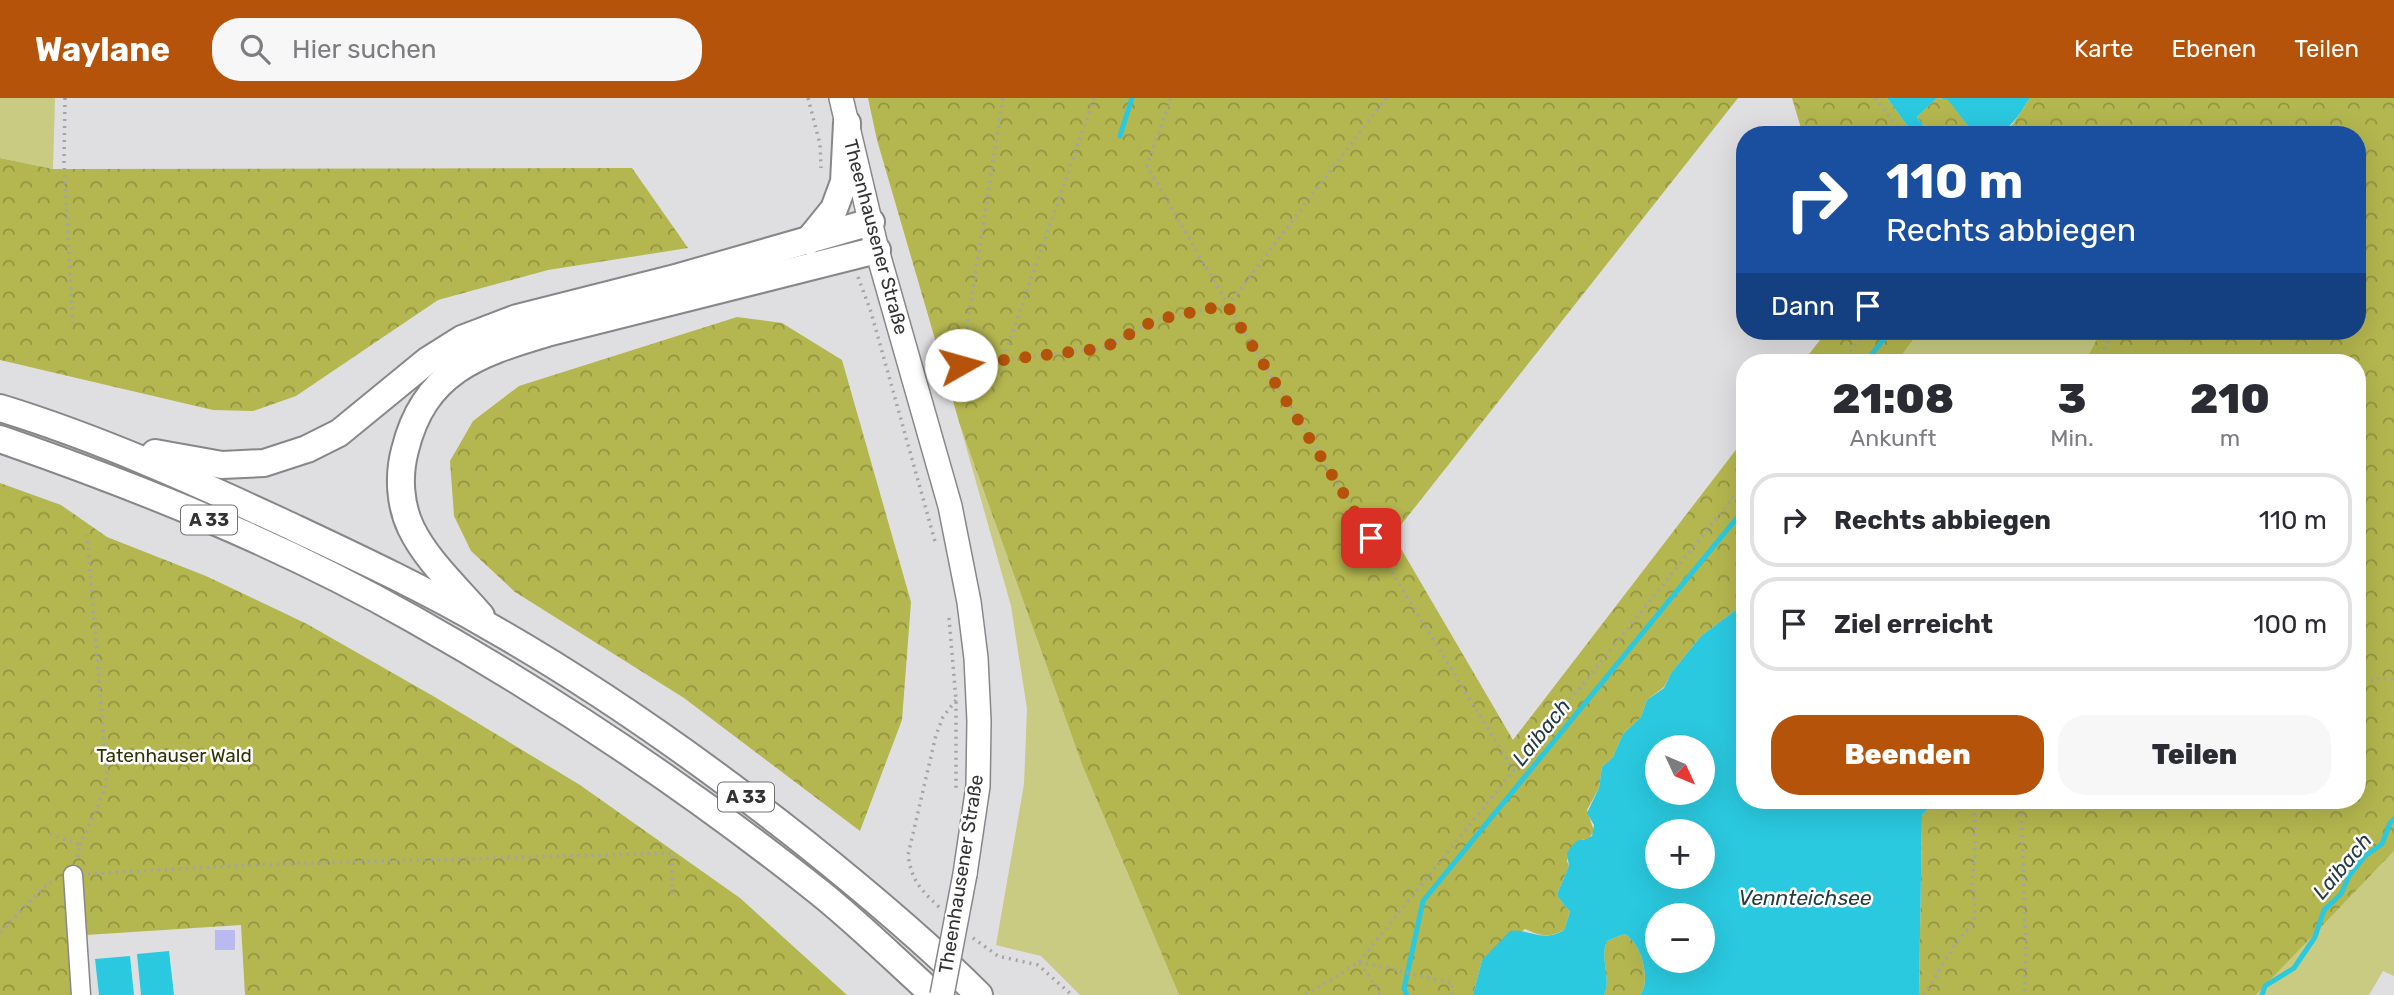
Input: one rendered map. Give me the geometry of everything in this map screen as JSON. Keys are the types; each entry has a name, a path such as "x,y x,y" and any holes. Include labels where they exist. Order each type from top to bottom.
{"highway":[{"path":"808,241 834,209 844,182 844,110"},
{"path":"102,442 222,465 264,463 307,449 340,433 427,361 463,339 517,318 679,277 871,222"},
{"path":"491,628 428,555 411,527 401,494 402,460 409,433 420,408 436,386 465,363 509,344 877,250"},
{"name":"A 33","path":"0,408 102,442 211,489 391,573 491,628 629,714 734,787 864,890 979,995"},
{"name":"A 33","path":"0,439 101,474 331,576 412,618 531,688 660,774 822,894 934,995"},
{"path":"822,894 908,995"}],"main road":[{"name":"Theenhausener Straße","path":"844,110 877,250 950,506 969,602 976,657 978,786 965,874 942,995"}],"lane":[{"path":"73,875 81,995"}],"path":[{"path":"65,98 64,162 73,327"},
{"path":"1003,98 961,365 1104,348 1155,320 1227,305 1386,98"},
{"path":"1003,360 1094,98"},
{"path":"1171,98 1147,166 1227,305 1514,771"},
{"path":"1875,98 1896,126"},
{"path":"852,258 872,312 936,547"},
{"path":"1848,354 1860,340"},
{"path":"1306,995 1359,962 1736,494"},
{"path":"73,875 80,845 103,794 107,776 87,535"},
{"path":"948,605 956,700 956,789"},
{"path":"2366,682 2381,678 2394,679"},
{"path":"941,908 918,886 911,872 908,855 936,735 943,717 956,700"},
{"path":"1924,995 1956,943 1974,922 1972,882 1975,809"},
{"path":"2021,809 2026,951 2024,995"},
{"path":"50,834 80,845"},
{"path":"0,932 48,883 73,875 248,865 672,853 673,896"},
{"path":"971,936 998,956 1038,965 1072,995"},
{"path":"1359,962 1452,984 1452,995"},
{"path":"1359,962 1381,995"}],"green space":[{"path":"0,98 55,98 53,169 0,158"},
{"path":"868,98 1738,98 1393,535 1513,740 1736,450 1736,610 1701,636 1671,673 1664,687 1647,700 1641,717 1623,734 1613,757 1602,767 1599,788 1587,810 1594,831 1589,839 1574,844 1567,861 1569,866 1558,892 1558,897 1570,912 1564,930 1544,935 1525,929 1482,960 1473,995 1179,995 1083,767 960,425 877,140"},
{"path":"1792,98 1887,98 1907,126 1800,126"},
{"path":"1937,98 1948,99 1968,126 1924,126 1917,117"},
{"path":"2030,98 2394,98 2394,851 2256,995 1919,995 1922,815 1928,809 2366,809 2366,354 2089,354 2096,340 2366,340 2366,126 2010,126"},
{"path":"0,158 53,169 632,168 688,248 548,270 438,300 296,396 253,411 213,410 0,360"},
{"path":"737,317 782,323 842,360 911,602 902,720 860,831 684,698 515,592 471,551 454,516 450,461 473,421 519,386"},
{"path":"1820,340 1913,340 1903,354 1809,354"},
{"path":"1913,340 2096,340 2089,354 1903,354"},
{"path":"960,425 1083,767 1179,995 1080,995 1041,956 996,945 1024,784 1027,709 1011,606"},
{"name":"Tatenhauser Wald","path":"0,483 61,505 107,537 206,576 307,624 433,696 580,785 740,898 847,995 245,995 241,925 86,935 90,995 0,995"},
{"path":"2394,851 2394,976 2383,971 2369,995 2256,995"},
{"path":"1624,934 1640,953 1645,981 1640,995 1604,995 1607,982 1604,954 1607,941"}],"water":[{"path":"1887,98 1937,98 1917,117 1924,126 1907,126"},
{"path":"1940,98 2030,98 2009,126 1968,126 1948,100"},
{"name":"Vennteichsee","path":"1736,610 1736,809 1928,809 1922,815 1919,995 1640,995 1645,973 1715,973 1715,903 1645,903 1645,971 1640,953 1630,938 1624,934 1607,941 1604,954 1607,982 1604,995 1473,995 1482,960 1510,931 1543,936 1564,930 1570,912 1558,897 1558,892 1569,866 1567,853 1577,841 1592,836 1594,825 1587,813 1599,788 1602,767 1613,757 1623,734 1641,717 1647,700 1664,688 1671,673 1701,636"},
{"path":"169,951 174,995 141,995 137,954"},
{"path":"130,956 134,995 99,995 95,959"}],"building":[{"path":"215,930 235,930 235,950 215,950"}],"waterway":[{"path":"1120,136 1132,98"},
{"name":"Laibach","path":"1872,354 1883,340"},
{"name":"Laibach","path":"1407,995 1404,989 1423,901 1736,519"},
{"name":"Laibach","path":"2262,995 2265,986 2294,968 2315,937 2324,910 2341,894 2349,876 2365,856 2382,844 2394,819"}],"route":[{"path":"961,365 1104,348 1155,320 1227,305 1371,538"}]}
